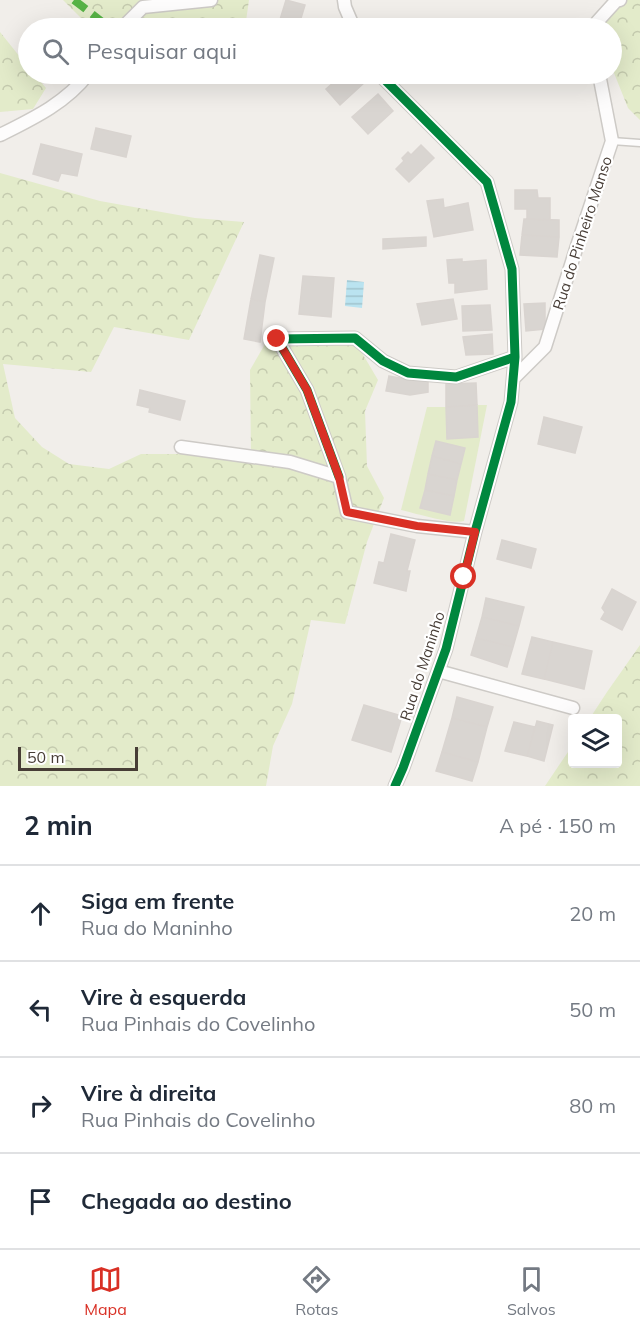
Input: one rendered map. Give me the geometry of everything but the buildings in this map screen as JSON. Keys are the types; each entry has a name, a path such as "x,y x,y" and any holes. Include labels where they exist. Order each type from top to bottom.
{"street":[{"path":"132,18 143,7 211,0"},
{"path":"345,0 350,18"},
{"path":"601,18 616,1 620,0"},
{"path":"0,135 37,116 80,84"},
{"name":"Rua do Maninho","path":"389,84 487,182 512,269 514,357 511,402 446,649 394,786"},
{"name":"Rua do Pinheiro Manso","path":"513,378 545,347 612,141 601,84"},
{"path":"475,532 417,526 347,512 339,477 307,390 277,339 355,338 383,361 408,373 456,377 514,357"},
{"path":"181,447 290,462 339,477"},
{"path":"438,671 573,708"}],"lane":[{"path":"612,141 640,143"}],"green space":[{"path":"63,0 249,0 246,18 81,18"},
{"path":"607,0 640,0 640,120 628,108 618,84 622,84 622,18 606,18"},
{"path":"0,32 18,54 18,84 43,84 46,88 33,109 0,112"},
{"path":"0,173 100,201 195,218 244,222 189,340 114,327 91,372 3,364 15,418 42,447 69,464 109,469 141,454 251,457 250,370 268,339 355,341 378,380 365,411 367,466 384,498 367,542 345,624 311,620 292,704 273,746 266,786 0,786"},
{"path":"477,405 487,405 464,521 442,520 401,510 427,407 446,407 448,439 478,437","holes":["464,448 450,515 421,508 432,456"]},
{"path":"640,645 640,786 545,786 568,752 568,768 622,768 622,714 593,714"}],"water":[{"path":"347,280 364,282 362,308 345,306"}],"marked path":[{"path":"74,0 97,18"}],"cycle path":[{"path":"389,84 487,182 512,269 515,357 511,402 446,649 395,786"},
{"path":"339,477 307,390 277,339 355,338 383,361 408,373 456,377 515,357"}],"route":[{"path":"277,339 307,390 339,477 347,512 417,526 475,532 464,577"}]}
